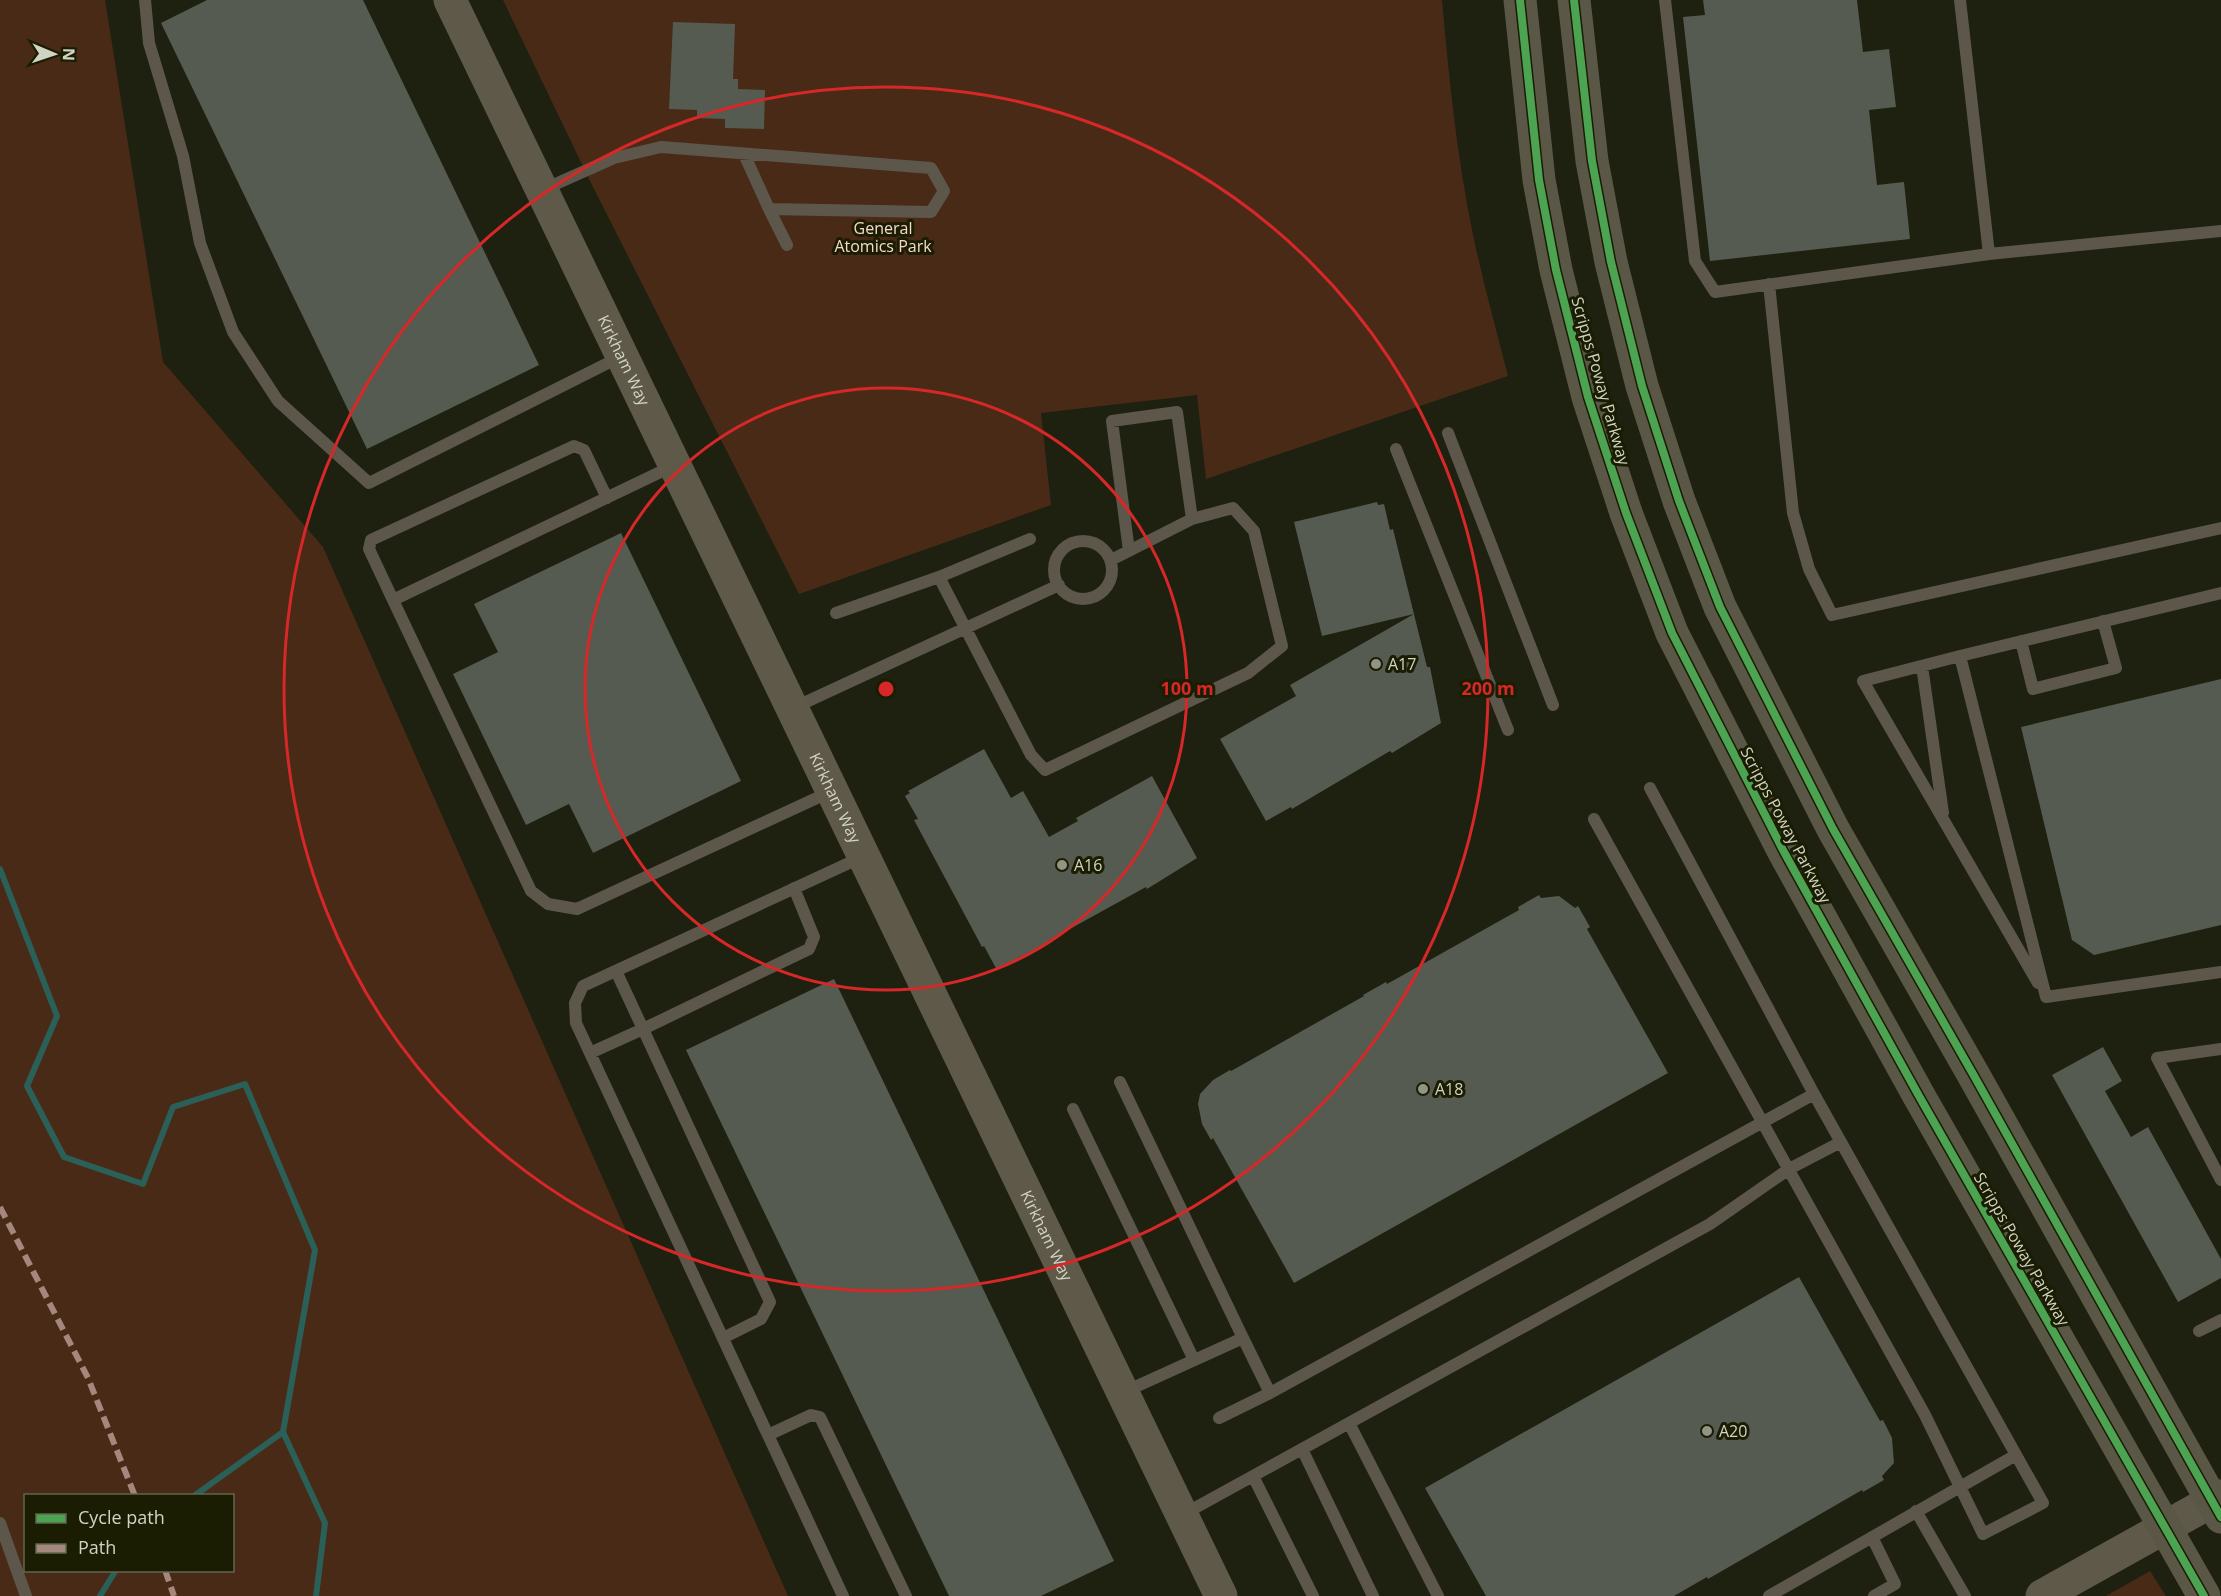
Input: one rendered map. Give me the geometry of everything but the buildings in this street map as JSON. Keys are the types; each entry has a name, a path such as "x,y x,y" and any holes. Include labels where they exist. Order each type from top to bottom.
{"main road":[{"name":"Kirkham Way","path":"450,0 1221,1596"},
{"name":"Scripps Poway Parkway","path":"1520,0 1539,180 1556,270 1592,408 1626,513 1672,633 1784,852 1919,1096 2204,1596"},
{"path":"1574,0 1592,161 1611,262 1642,387 1678,501 1720,607 1833,830 2218,1505 2165,1528 2042,1596"}],"lane":[{"path":"145,0 149,43 183,156 200,243 233,332 278,401 369,483 621,356"},
{"path":"1665,0 1695,261 1715,292 1989,254 2221,231"},
{"path":"1960,0 1989,254"},
{"path":"541,190 614,158 661,147 931,168 944,191 932,212 769,209"},
{"path":"744,154 787,245"},
{"path":"1769,284 1793,513 1809,569 1832,615 2221,528"},
{"path":"1129,551 1112,421 1177,412 1192,519"},
{"path":"1448,433 1553,705"},
{"path":"607,498 584,450 574,446 370,540 369,549 531,891 548,904 577,909 832,791"},
{"path":"1396,449 1508,730"},
{"path":"393,600 674,465"},
{"path":"939,577 1031,755 1045,770 1248,673 1282,646 1254,531 1233,508 1192,519 1111,560"},
{"path":"836,613 939,577 1030,539"},
{"path":"1085,540 1093,542 1101,546 1111,560 1111,579 1100,594 1082,599 1073,597 1059,585 1055,577 1057,559 1068,545 1085,540"},
{"path":"792,708 1059,585"},
{"path":"2046,998 1863,681 2221,593"},
{"path":"2021,641 2033,689 2116,668 2103,621"},
{"path":"1960,656 2046,998"},
{"path":"1922,666 1945,822"},
{"path":"1594,819 1924,1415 1983,1534 2043,1503 1840,1142 1650,788"},
{"path":"843,1596 576,1023 575,1003 583,986 863,856"},
{"path":"590,1053 809,949 814,937 794,888"},
{"path":"616,971 770,1302 761,1319 723,1338"},
{"path":"2046,998 2221,972"},
{"path":"2221,1049 2157,1058 2221,1180"},
{"path":"1120,1082 1270,1393"},
{"path":"1219,1418 1270,1393 1814,1094"},
{"path":"1073,1109 1194,1360"},
{"path":"1182,1515 1710,1224 1789,1169 1840,1142"},
{"path":"2199,1331 2221,1320"},
{"path":"1122,1393 1244,1338"},
{"path":"768,1435 811,1415 820,1417 906,1596"},
{"path":"1349,1423 1438,1596"},
{"path":"1302,1449 1373,1596"},
{"path":"1769,1596 2016,1455"},
{"path":"1253,1476 1313,1596"},
{"path":"1916,1511 1965,1596"},
{"path":"0,1523 26,1596"},
{"path":"1872,1537 1895,1584 1874,1596"}],"green space":[{"path":"0,0 105,0 163,362 323,547 788,1596 0,1596"},
{"name":"General Atomics Park","path":"503,0 1442,0 1454,118 1467,206 1508,376 1206,479 1197,395 1041,413 1051,505 799,594 589,179"},
{"path":"2150,1571 2166,1596 2106,1596"}],"waterway":[{"path":"0,869 57,1016 27,1086 64,1157 143,1184 173,1107 245,1084 315,1250 283,1432 325,1523 316,1596"},
{"path":"197,1494 283,1432"},
{"path":"100,1596 115,1572"}],"marked path":[{"path":"0,1207 88,1378 134,1494"},
{"path":"166,1572 174,1596"}],"cycle path":[{"path":"1520,0 1539,180 1556,270 1588,397 1626,513 1672,633 1784,852 1919,1096 2204,1596"},
{"path":"1574,0 1592,161 1611,262 1642,386 1679,501 1720,607 1833,829 2221,1517"}],"place":[{"name":"A17","path":"1376,664"},
{"name":"A16","path":"1062,865"},
{"name":"A18","path":"1423,1089"},
{"name":"A20","path":"1707,1431"}]}
